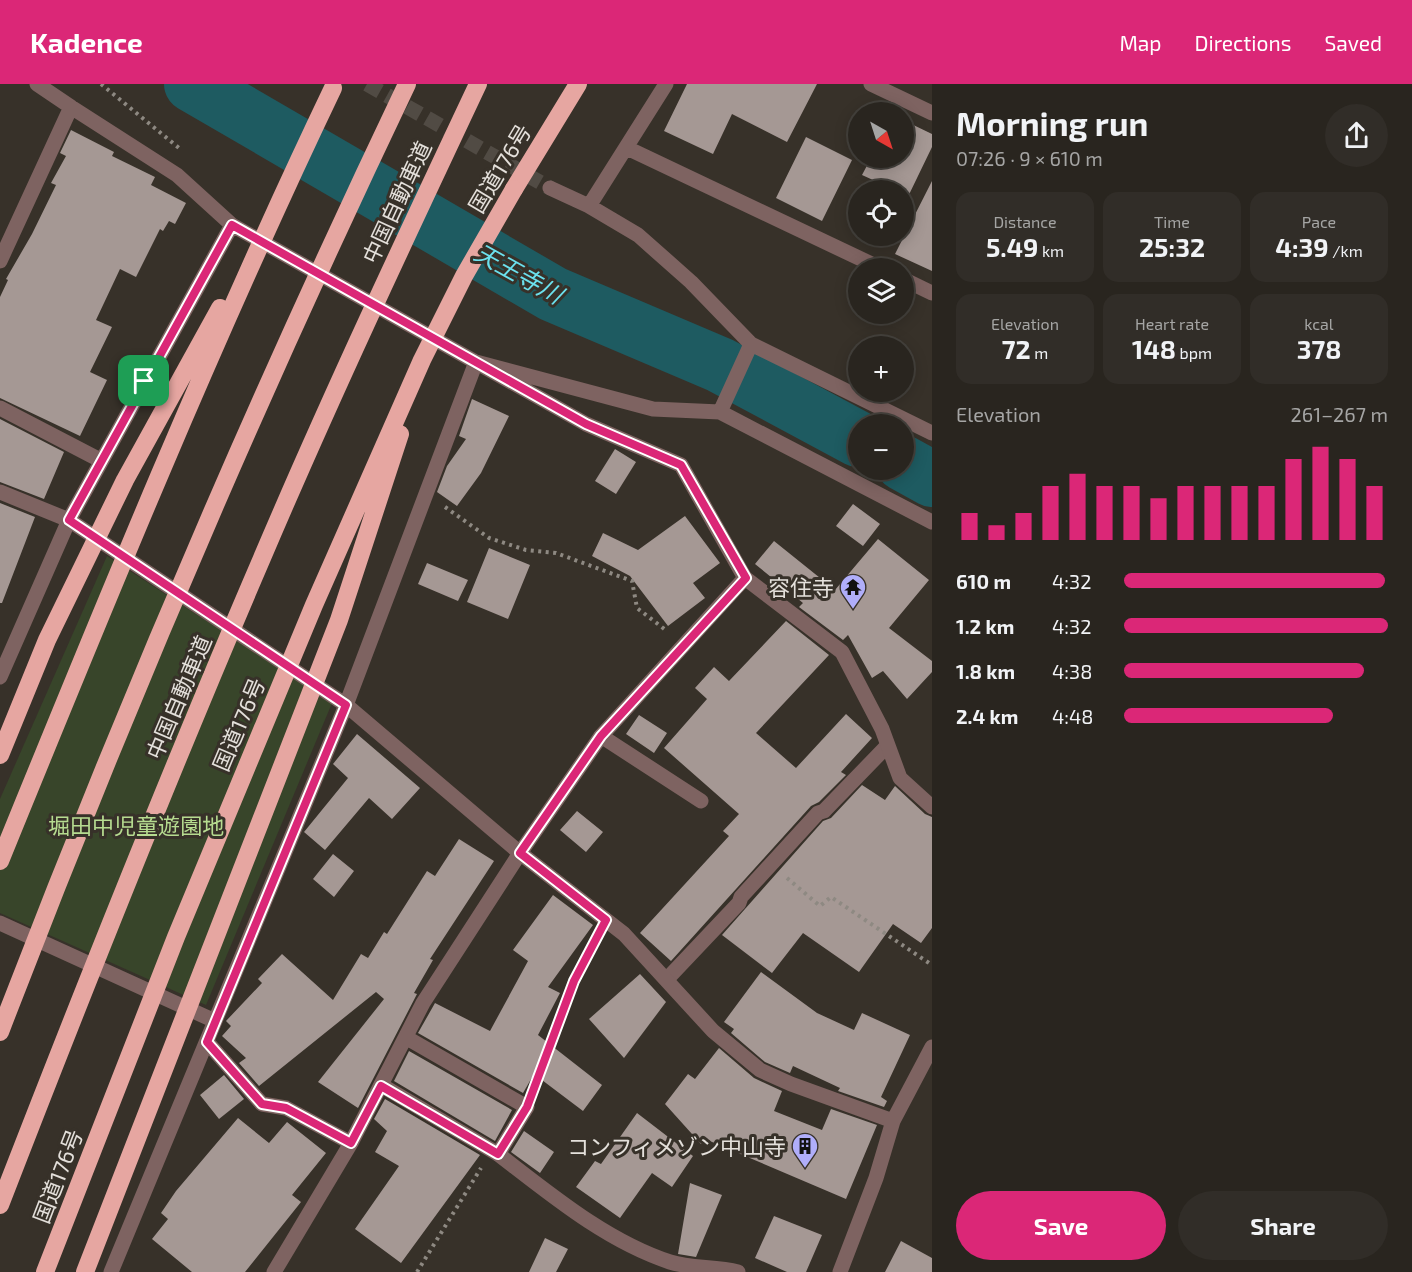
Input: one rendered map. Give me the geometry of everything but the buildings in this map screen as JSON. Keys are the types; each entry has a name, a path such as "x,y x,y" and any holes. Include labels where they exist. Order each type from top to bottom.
{"highway":[{"name":"中国自動車道","path":"0,1032 55,890 208,525 324,257 407,84"},
{"name":"中国自動車道","path":"0,1205 114,914 262,558 383,286 478,84"},
{"name":"国道176号","path":"45,1272 184,916 314,605 422,360 464,276 578,84"},
{"path":"0,861 142,511 269,222 333,86"},
{"path":"0,755 47,640 124,480 269,222"},
{"path":"85,1272 339,620 381,496 422,360"}],"street":[{"path":"36,84 177,176 232,225 586,424 681,465 746,578 842,652 882,729 900,778 932,807"},
{"path":"589,206 666,84"},
{"path":"871,84 932,113"},
{"path":"0,261 71,107"},
{"path":"627,148 859,258"},
{"path":"550,188 589,206 638,235 691,282 752,344 932,433"},
{"path":"1,668 69,520 100,460 232,225"},
{"path":"914,284 932,293"},
{"path":"723,406 752,344"},
{"path":"476,362 653,409 723,406 932,522"},
{"path":"111,1272 346,705 476,362"},
{"path":"0,408 100,460"},
{"path":"0,492 69,520 346,705 520,853 624,934 668,978 713,1031 760,1070 791,1084 893,1121"},
{"path":"274,1272 351,1143 423,1003 520,853 601,736 746,578"},
{"path":"601,736 700,801"},
{"path":"668,978 739,903 741,897 818,813 824,811 887,746"},
{"path":"0,923 215,1021"},
{"path":"407,1038 527,1107 495,1151"},
{"path":"207,1042 262,1104 286,1108 351,1143"},
{"path":"840,1272 876,1178 893,1121 932,1047"},
{"path":"381,1086 495,1151 559,1200 634,1248 672,1263 738,1272"}],"path":[{"path":"425,494 489,537 526,550 556,553 632,581 637,608 684,644"},
{"path":"771,864 820,906 831,897 932,965"},
{"path":"527,1107 574,981 606,920"},
{"path":"417,1272 495,1151"}],"green space":[{"name":"堀田中児童遊園地","path":"107,556 332,703 206,1005 0,913 0,799"}],"waterway":[{"name":"天王寺川","path":"192,84 553,294 720,365 848,434"},
{"name":"天王寺川","path":"914,469 932,479"}],"tunnel":[{"path":"367,84 550,188"}],"place":[{"name":"容住寺","path":"853,610"},
{"name":"コンフィメゾン中山寺","path":"805,1169"}],"route":[{"path":"232,225 586,424 681,465 746,578 664,664 601,736 520,853 606,920 574,981 527,1107 498,1154 493,1149 381,1086 351,1143 286,1108 262,1104 207,1042 346,705 69,520 144,381 232,225"}]}
